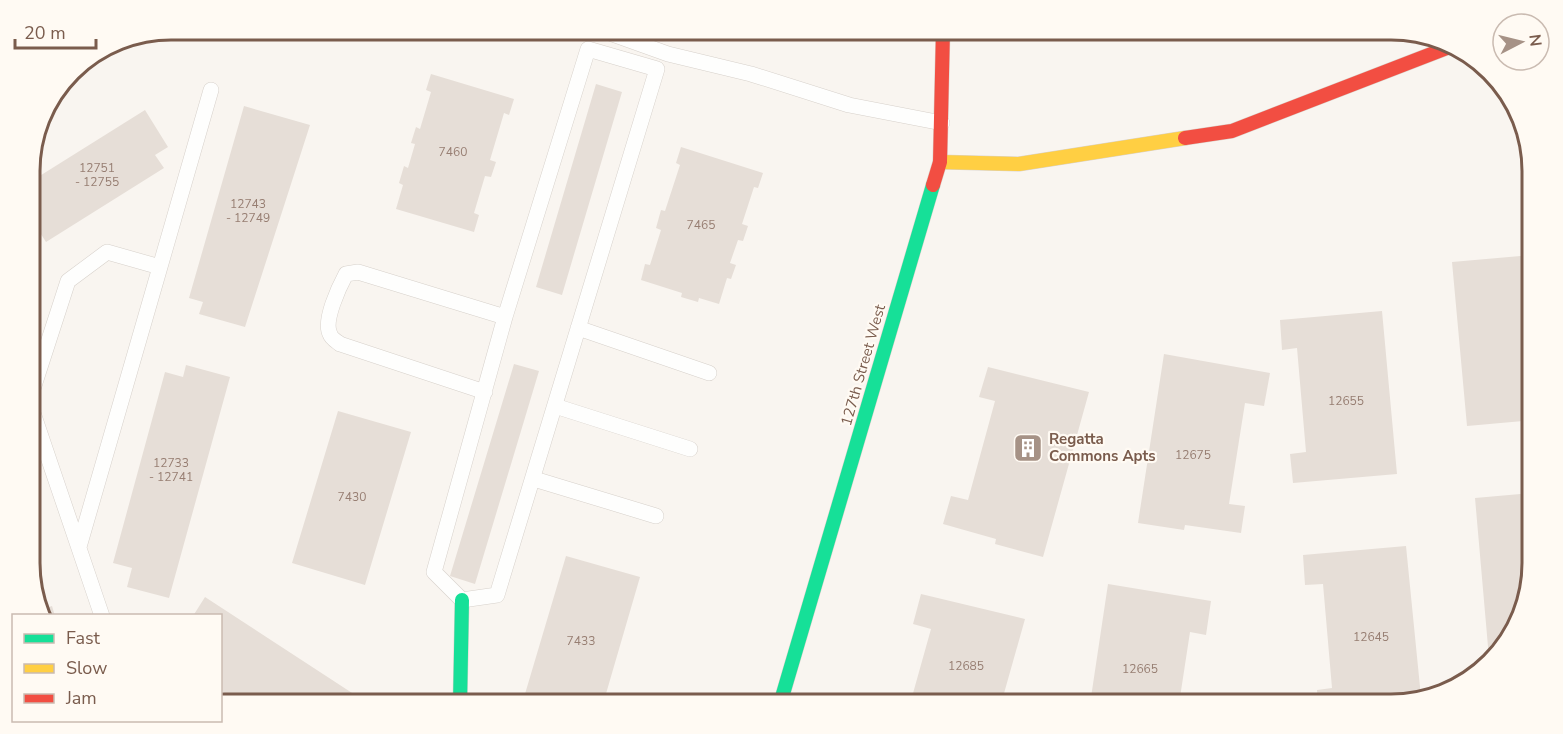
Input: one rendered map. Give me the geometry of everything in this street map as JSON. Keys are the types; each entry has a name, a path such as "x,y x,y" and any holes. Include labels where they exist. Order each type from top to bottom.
{"main road":[{"name":"127th Street West","path":"783,694 940,162 943,40"},
{"path":"940,162 1019,164 1232,131 1442,50"},
{"path":"460,694 462,600"}],"lane":[{"path":"631,41 668,54 751,74 849,105 942,123"},
{"path":"588,49 657,69 579,328 497,595 462,600 434,572 505,317 588,49"},
{"path":"79,547 211,90"},
{"path":"40,365 68,280 107,252 160,267"},
{"path":"484,392 340,344 330,336 328,325 342,281 346,274 358,272 505,317"},
{"path":"579,328 708,373"},
{"path":"555,406 690,449"},
{"path":"40,434 102,614"},
{"path":"534,479 656,516"}],"building":[{"path":"431,74 514,99 509,115 504,113 490,160 496,162 491,177 485,176 474,213 479,215 474,232 396,209 403,185 399,183 404,166 408,168 415,144 411,143 416,127 420,129 431,92 426,90"},
{"path":"596,84 622,92 562,295 536,287"},
{"path":"244,106 310,125 245,327 199,314 203,302 189,298"},
{"path":"145,110 168,147 155,155 164,168 46,242 41,234 41,175"},
{"path":"681,147 763,173 758,188 754,187 742,224 748,226 743,241 738,240 730,263 736,265 731,279 727,278 719,304 699,298 698,302 681,297 682,293 641,280 645,264 650,265 661,230 656,228 661,210 665,211 680,165 676,163"},
{"path":"1522,256 1522,421 1467,426 1452,262"},
{"path":"1382,311 1397,474 1293,483 1290,454 1306,452 1297,348 1282,350 1280,320"},
{"name":"Regatta Commons Apts","path":"1164,354 1270,373 1264,406 1245,403 1229,504 1245,506 1241,533 1185,525 1184,530 1138,523"},
{"path":"514,364 539,371 475,584 450,576"},
{"path":"186,365 230,377 169,598 127,587 132,568 113,563 165,372 183,377"},
{"name":"Regatta Commons Apts","path":"988,367 1089,392 1043,557 995,544 996,539 943,524 951,496 968,500 995,401 979,397"},
{"path":"338,411 411,432 365,585 292,563"},
{"path":"1522,494 1520,588 1513,613 1496,642 1488,650 1475,498"},
{"path":"1406,546 1420,690 1400,693 1317,693 1317,690 1332,688 1323,584 1305,585 1303,555"},
{"path":"566,556 640,577 606,694 525,694"},
{"path":"1108,584 1211,601 1206,635 1190,632 1181,693 1092,693"},
{"path":"921,594 1025,619 1004,693 913,693 931,629 913,624"},
{"path":"205,597 353,694 226,694 222,691 222,614 194,614"},
{"path":"52,606 54,614 51,614 48,607"}],"traffic: fast":[{"path":"783,694 933,185"},
{"path":"460,694 462,600"}],"traffic: slow":[{"path":"940,162 1019,164 1185,138"}],"traffic: jam":[{"path":"933,185 940,162 943,40"},
{"path":"1185,138 1232,131 1442,50"}],"place":[{"name":"Regatta Commons Apts","path":"1028,448"}]}
